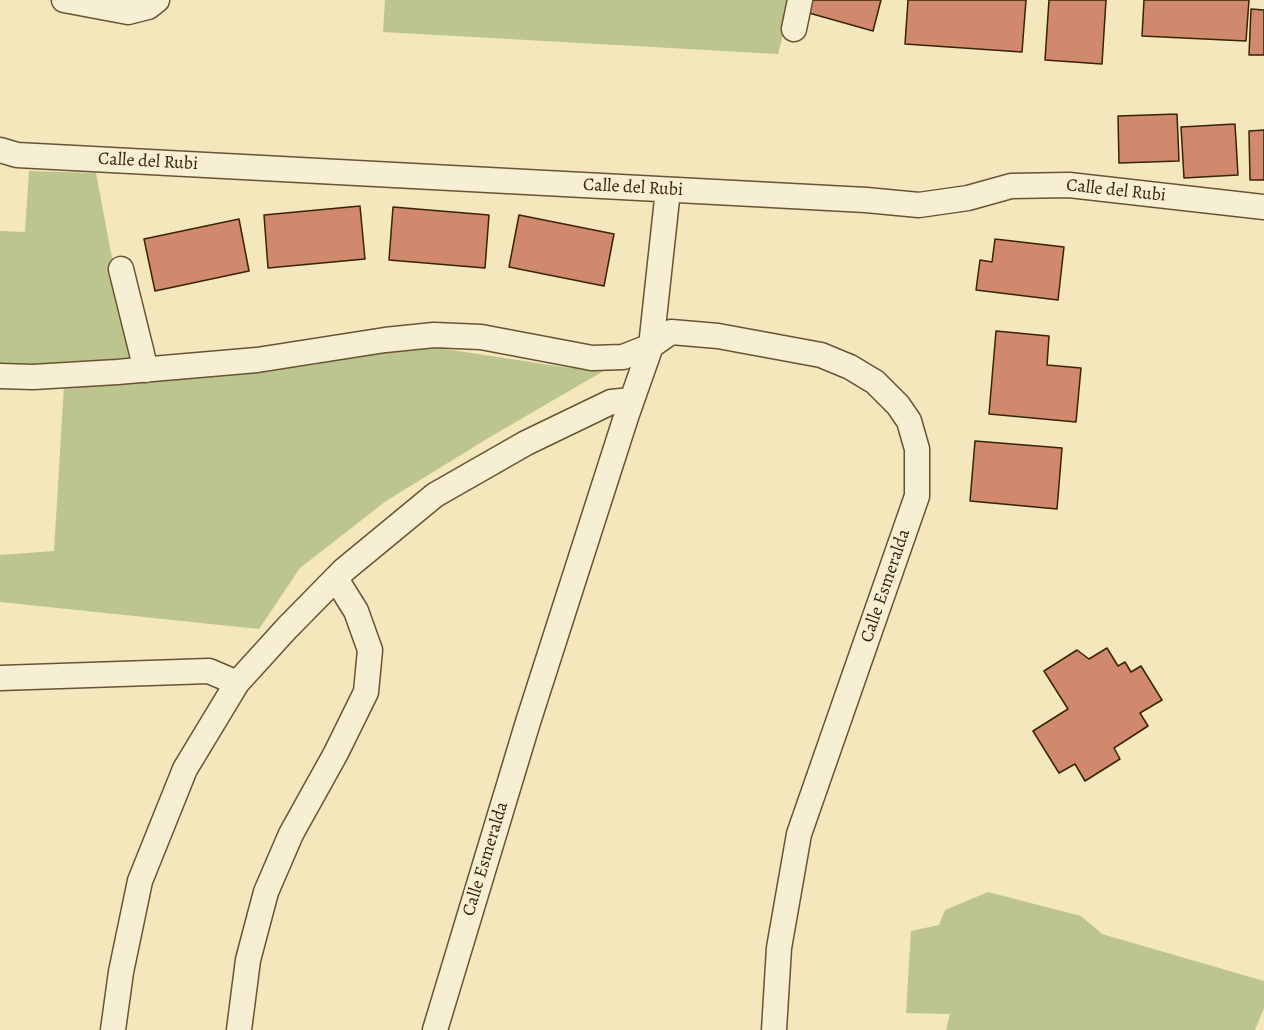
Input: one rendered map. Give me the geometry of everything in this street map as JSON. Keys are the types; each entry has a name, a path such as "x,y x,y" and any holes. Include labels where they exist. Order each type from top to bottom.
{"street":[{"path":"69,1 128,12 148,7 157,0"},
{"path":"794,29 800,0"},
{"name":"Calle del Rubi","path":"0,150 17,155 920,205 968,198 1011,186 1068,185 1264,207"},
{"name":"Calle Esmeralda","path":"435,1030 528,722 651,346 668,190"},
{"path":"121,269 146,370"},
{"name":"Calle Esmeralda","path":"651,346 671,332 718,336 821,355 850,367 875,382 909,420 917,449 917,496 799,834 779,948 774,1030"},
{"path":"0,376 33,377 146,370 257,360 385,340 434,335 481,337 592,358 623,357 651,346"},
{"path":"113,1030 121,972 140,881 185,769 237,683 336,579 435,495 526,443 611,402 632,400"},
{"path":"239,1030 248,960 266,892 291,834 336,753 366,692 370,650 356,610 336,579"},
{"path":"0,678 209,670 237,683"}],"green space":[{"path":"385,0 792,0 778,54 383,32"},
{"path":"29,171 96,173 132,364 0,368 0,231 25,232"},
{"path":"419,345 570,368 612,366 386,501 300,568 259,629 0,602 0,555 54,551 64,385 312,365"},
{"path":"988,892 1081,916 1102,934 1264,981 1264,1008 1255,1030 946,1030 950,1014 906,1013 911,931 939,925 945,910"}],"building":[{"path":"812,0 881,0 873,31 809,13"},
{"path":"908,0 1026,0 1022,52 905,44"},
{"path":"1049,0 1106,0 1102,64 1045,60"},
{"path":"1144,0 1249,0 1246,41 1142,36"},
{"path":"1251,9 1264,10 1264,55 1249,55"},
{"path":"1177,114 1179,161 1119,163 1118,116"},
{"path":"1235,124 1238,175 1184,178 1181,127"},
{"path":"1264,130 1264,180 1250,180 1249,131"},
{"path":"360,206 365,259 268,268 264,215"},
{"path":"393,207 489,215 485,268 389,260"},
{"path":"519,215 614,234 604,286 509,267"},
{"path":"239,219 249,271 155,291 144,239"},
{"path":"995,239 1064,247 1058,300 976,290 980,260 992,262"},
{"path":"996,331 1049,336 1047,365 1081,368 1076,422 989,414"},
{"path":"975,441 1062,448 1057,509 970,501"},
{"path":"1107,648 1118,666 1125,662 1131,672 1141,666 1162,700 1140,713 1148,726 1114,748 1120,759 1085,781 1075,764 1059,773 1033,731 1068,709 1044,671 1077,650 1089,659"}]}
